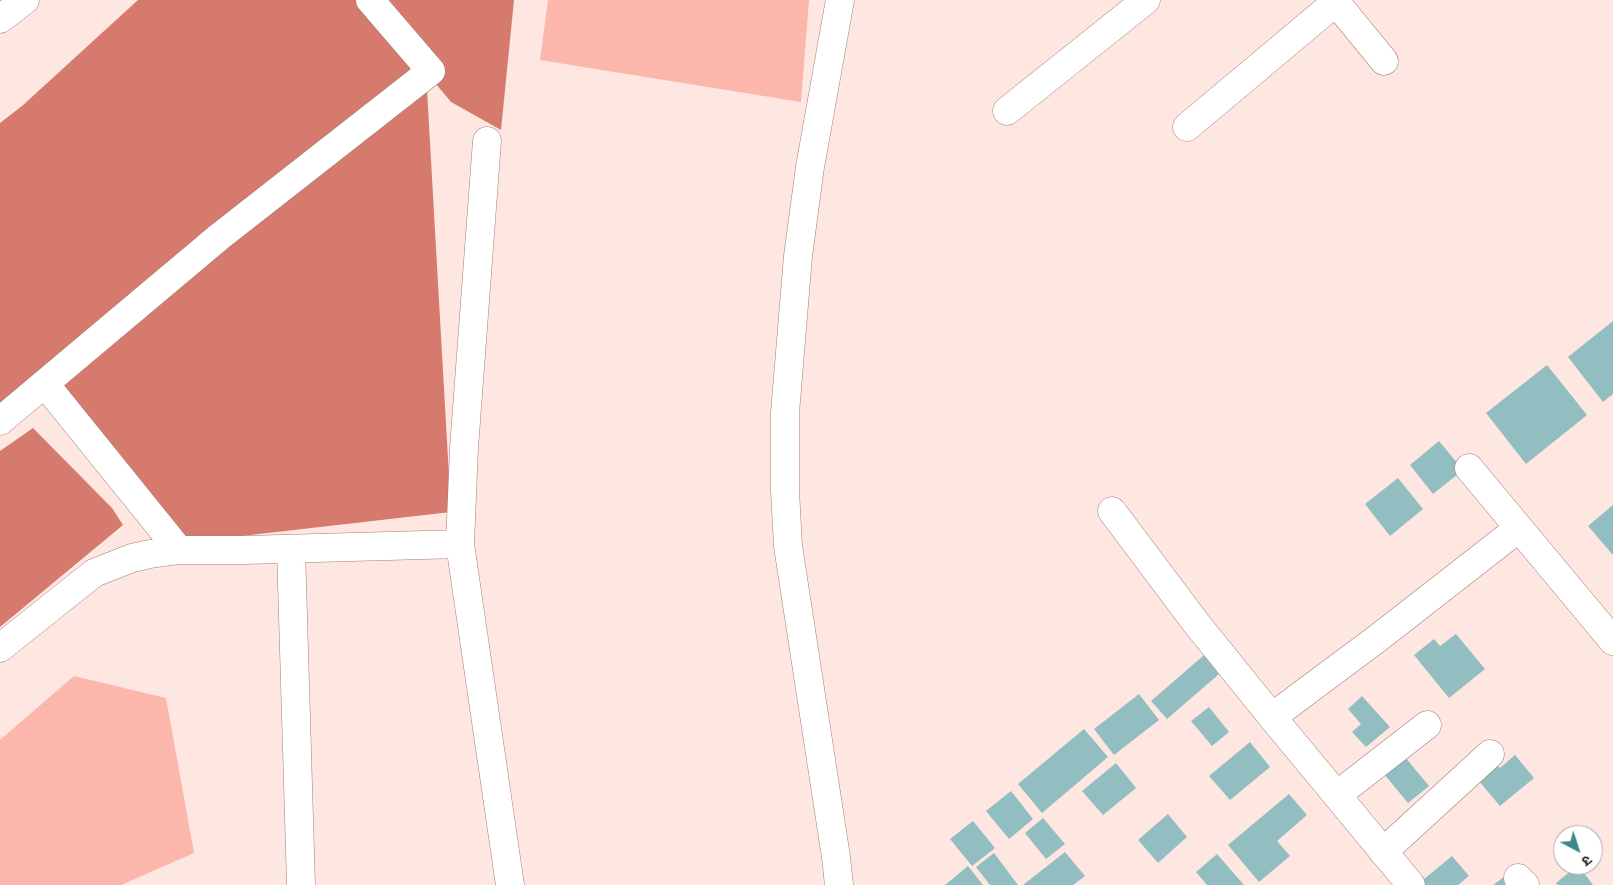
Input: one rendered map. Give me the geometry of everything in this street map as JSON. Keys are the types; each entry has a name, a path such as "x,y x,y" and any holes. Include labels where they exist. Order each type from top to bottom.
{"street":[{"path":"0,421 219,237 431,71 370,0"},
{"path":"839,885 788,546 784,413 798,256 810,167 840,0"},
{"path":"1007,111 1146,0"},
{"path":"1187,127 1335,1 1384,61"},
{"path":"487,141 464,448 460,544 510,885"},
{"path":"45,384 179,550"},
{"path":"1469,468 1613,641"},
{"path":"1112,511 1196,622 1272,717 1412,885"},
{"path":"1272,717 1378,638 1519,528"},
{"path":"0,648 94,574 132,558 179,550 460,544"},
{"path":"291,549 301,885"},
{"path":"1337,795 1427,725"},
{"path":"1383,852 1490,754"}],"shaded area":[{"path":"138,0 514,0 501,130 451,102 426,72 451,512 189,542 41,380 0,413 0,123 22,106"},
{"path":"548,0 809,0 801,102 540,60"},
{"path":"33,428 112,508 123,525 0,627 0,451"},
{"path":"74,676 166,698 194,853 121,885 0,885 0,740"}],"building":[{"path":"1613,321 1613,394 1603,402 1568,357"},
{"path":"1547,365 1587,415 1526,464 1486,413"},
{"path":"1439,441 1463,470 1433,494 1410,465"},
{"path":"1398,478 1423,509 1390,536 1365,504"},
{"path":"1613,505 1613,555 1588,526"},
{"path":"1456,634 1485,669 1449,698 1414,655 1434,639 1440,646"},
{"path":"1210,650 1226,668 1167,719 1151,701"},
{"path":"1139,694 1159,720 1114,755 1094,729"},
{"path":"1362,696 1390,727 1366,747 1352,732 1361,724 1348,709"},
{"path":"1209,707 1229,732 1212,746 1191,721"},
{"path":"1084,729 1108,757 1042,813 1018,784"},
{"path":"1250,742 1270,767 1230,800 1209,776"},
{"path":"1515,755 1534,778 1500,806 1478,780 1496,764 1500,768"},
{"path":"1405,757 1429,786 1408,803 1384,774"},
{"path":"1116,763 1136,788 1103,815 1082,791"},
{"path":"1011,791 1033,819 1009,839 986,811"},
{"path":"1289,794 1307,815 1277,841 1290,856 1259,882 1228,845"},
{"path":"1168,814 1187,837 1158,863 1138,840"},
{"path":"1043,818 1065,844 1046,859 1025,833"},
{"path":"973,821 995,848 972,866 950,839"},
{"path":"1065,852 1085,876 1073,885 1023,885"},
{"path":"994,853 1018,885 990,885 976,867"},
{"path":"1217,854 1244,885 1207,885 1196,872"},
{"path":"1452,856 1469,876 1458,885 1418,884"},
{"path":"968,866 983,885 945,885"},
{"path":"1566,875 1586,875 1593,885 1557,885 1556,883"},
{"path":"1504,877 1510,885 1493,885"}]}
